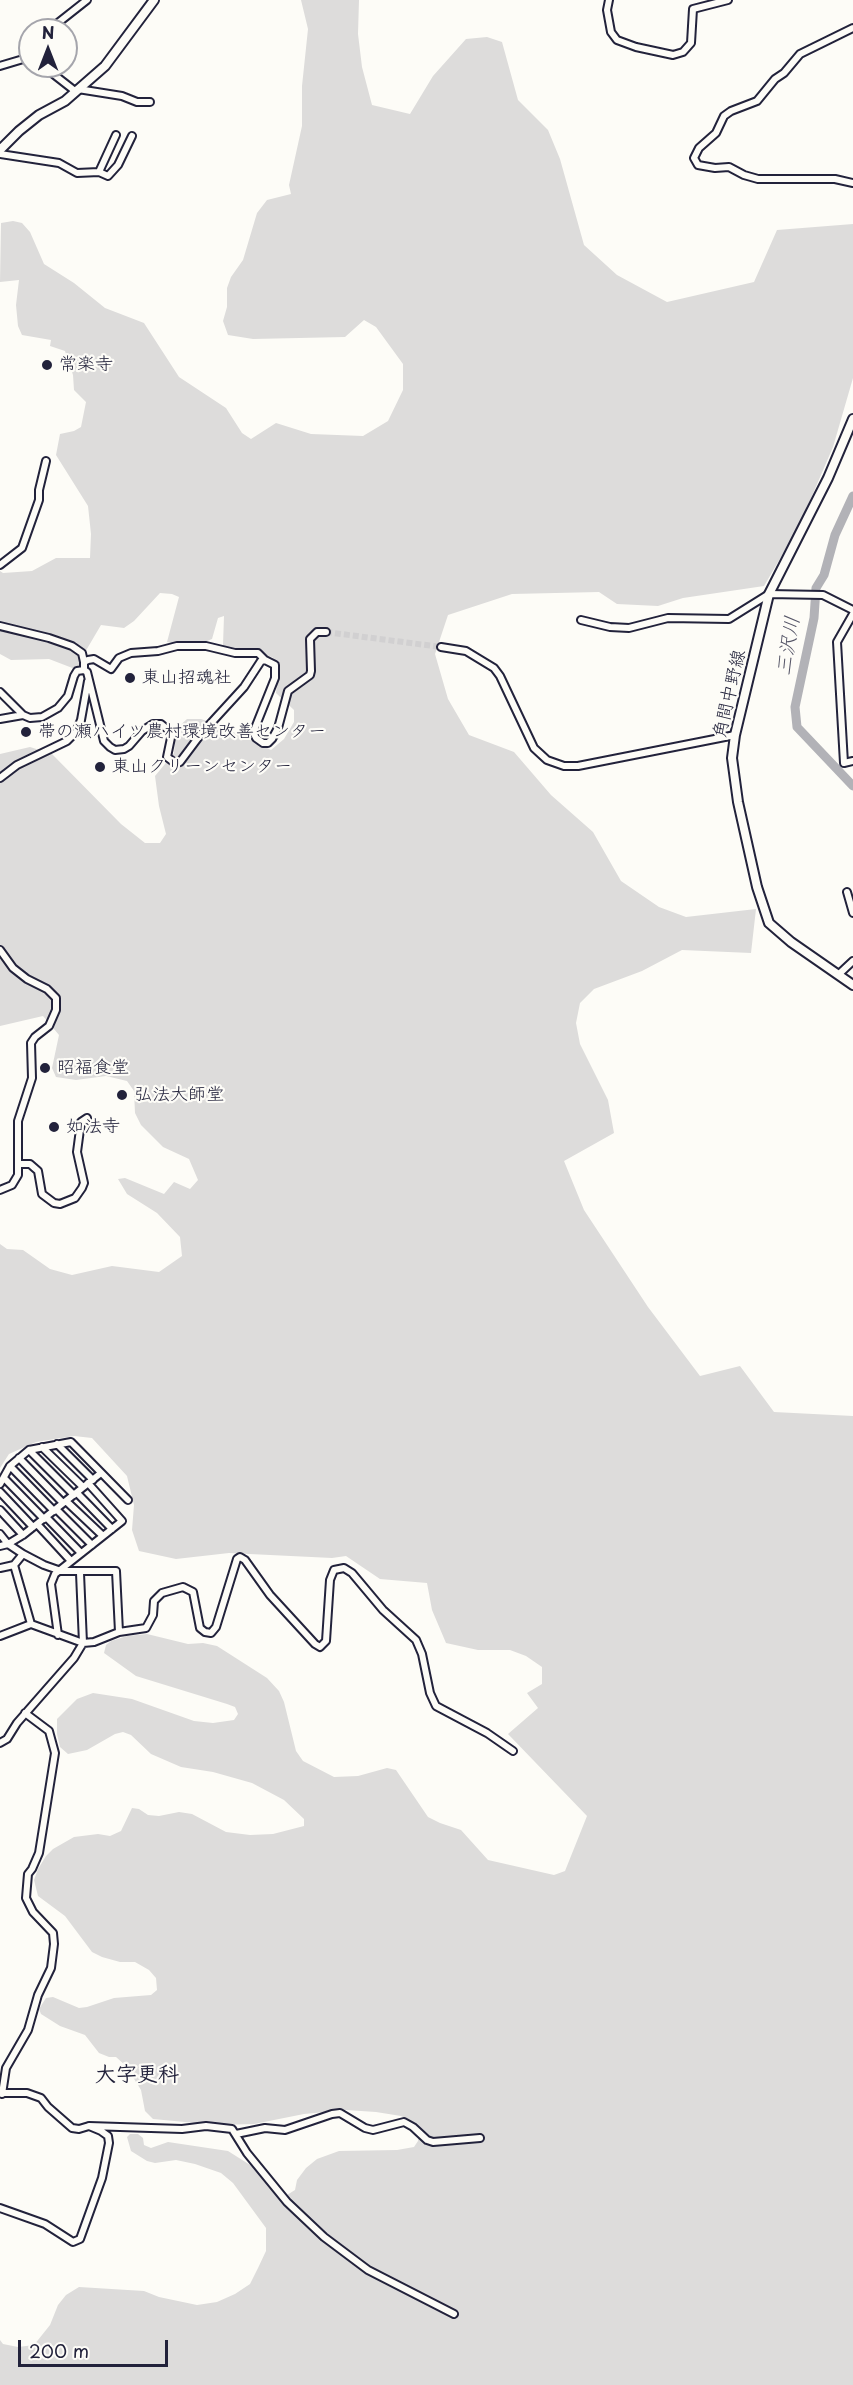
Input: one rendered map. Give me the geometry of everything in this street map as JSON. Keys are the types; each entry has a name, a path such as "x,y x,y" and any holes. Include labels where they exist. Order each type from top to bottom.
{"main road":[{"path":"0,152 19,131 39,115 65,101 105,66 154,0"},
{"name":"角間中野線","path":"853,419 828,478 769,594 735,735 732,758 738,801 764,911 773,928 853,986"}],"street":[{"path":"64,18 87,0"},
{"path":"609,0 607,10 611,32 617,40 636,47 673,55 683,52 691,43 693,9 708,3 728,0"},
{"path":"853,28 800,54 757,101 724,116 716,132 699,148 694,158 698,165 715,168 729,166 744,175 758,179 835,179 853,183"},
{"path":"0,66 18,61"},
{"path":"60,78 76,90 122,96 145,104 150,102"},
{"path":"99,172 116,135"},
{"path":"0,152 59,164 77,173 99,172 108,176 118,165 132,136"},
{"path":"0,565 22,548 39,500 46,461"},
{"path":"581,620 610,627 628,628 668,618 729,619 769,594 820,595 853,612 837,642 844,763 853,760"},
{"path":"0,626 50,638 72,646 82,653 84,670 87,672 100,729 110,747 120,750 129,746 142,731 153,724 161,724 172,733 166,757 175,763 183,760 201,734 243,687 261,661 265,660"},
{"path":"84,662 94,659 111,669 119,658 131,653 158,651 177,646 193,646 235,653 258,653 265,660 276,665 276,678 255,728 258,741 268,743 279,728 288,691 310,675 310,639 317,632 326,632"},
{"path":"441,647 466,651 494,668 534,748 547,760 564,766 578,766 735,735"},
{"path":"0,692 23,715 30,718 42,717 58,708 68,696 77,671 84,670"},
{"path":"0,778 17,765 67,741 76,732 81,720 88,681"},
{"path":"0,719 23,715"},
{"path":"847,891 853,913"},
{"path":"0,950 13,968 27,979 47,989 56,998 56,1010 49,1026 31,1043 32,1078 18,1121 18,1175 12,1185 0,1190"},
{"path":"838,975 853,962"},
{"path":"18,1164 30,1164 38,1171 42,1194 54,1203 60,1204 75,1198 84,1183 77,1152 81,1122 87,1118"},
{"path":"81,1553 2,1481 10,1466 29,1450 71,1442 128,1500"},
{"path":"57,1444 122,1521 55,1574 51,1584 58,1635"},
{"path":"42,1447 88,1483"},
{"path":"29,1450 112,1529"},
{"path":"19,1458 103,1536"},
{"path":"10,1466 92,1545"},
{"path":"0,1546 23,1535 101,1473"},
{"path":"0,1492 70,1561"},
{"path":"0,1510 23,1535"},
{"path":"0,1534 8,1544 44,1566 80,1573 116,1571 119,1632"},
{"path":"0,1568 14,1565 23,1554"},
{"path":"0,1636 31,1624 83,1643 94,1642 119,1632 146,1628 153,1615 154,1601 162,1593 183,1587 193,1592 200,1628 211,1633 219,1620 237,1558 240,1557 245,1560 260,1584 311,1641 317,1647 323,1646 326,1641 328,1586 334,1570 344,1568 352,1573 383,1610 416,1640 422,1654 430,1693 436,1706 487,1733 513,1751"},
{"path":"14,1565 31,1624"},
{"path":"0,1743 7,1739 26,1713 74,1658 83,1643 80,1573"},
{"path":"26,1713 49,1731 54,1753 39,1853 28,1874 26,1892 26,1898 33,1912 53,1932 54,1944 51,1968 38,1995 28,2030 6,2068 1,2094 35,2095 72,2128 79,2129 89,2126 227,2128 236,2134 247,2153 287,2202 324,2237 368,2270 454,2314"},
{"path":"236,2134 265,2128 285,2130 340,2113 365,2128 373,2130 400,2122 408,2123 427,2140 433,2142 480,2138"},
{"path":"0,2208 45,2224 72,2242 80,2239 102,2178 110,2143 108,2136 89,2126"}],"shaded area":[{"path":"301,0 359,0 358,34 362,67 372,105 410,114 433,76 466,39 487,37 502,42 518,100 548,130 560,159 584,245 617,275 667,302 754,282 777,230 853,224 853,378 833,447 799,526 764,586 683,598 658,606 617,604 599,592 512,594 448,615 435,654 448,699 469,735 514,752 551,795 593,832 621,881 659,907 686,917 756,909 751,953 682,950 642,971 594,989 580,1003 576,1023 580,1044 608,1100 614,1133 564,1161 584,1210 648,1307 700,1376 740,1366 774,1412 853,1416 853,2385 0,2385 0,2340 3,2344 18,2347 34,2345 50,2325 58,2305 66,2295 79,2287 144,2291 159,2297 197,2305 217,2302 250,2284 266,2251 266,2228 233,2183 221,2173 195,2164 176,2160 155,2163 147,2161 131,2151 127,2137 130,2134 138,2134 143,2138 144,2145 151,2148 168,2142 228,2151 258,2170 281,2196 295,2190 297,2180 317,2159 339,2151 397,2150 414,2147 418,2141 419,2128 413,2122 401,2116 376,2112 346,2110 304,2114 254,2124 217,2125 153,2119 145,2111 141,2090 126,2066 116,2057 99,2053 85,2035 60,2026 41,2014 39,2009 46,1998 53,1997 79,2008 114,1998 151,1995 157,1990 156,1978 149,1970 135,1962 120,1962 92,1952 65,1916 38,1896 34,1880 38,1869 53,1849 74,1837 98,1834 110,1836 121,1831 132,1808 139,1809 148,1815 159,1816 179,1812 192,1814 226,1832 250,1835 273,1834 304,1826 304,1819 284,1800 252,1783 213,1772 181,1767 151,1754 131,1735 123,1732 87,1750 68,1754 60,1747 57,1719 77,1699 93,1693 132,1699 194,1721 213,1723 234,1720 238,1714 235,1707 227,1704 136,1676 104,1653 106,1645 127,1636 147,1634 188,1644 203,1643 217,1646 267,1678 279,1691 284,1702 296,1751 303,1761 334,1777 358,1776 387,1768 396,1770 428,1817 461,1830 488,1860 554,1875 565,1871 587,1816 508,1734 538,1708 527,1693 542,1684 542,1667 526,1656 510,1650 478,1650 446,1643 432,1610 427,1583 380,1579 346,1556 332,1558 229,1553 176,1559 139,1551 132,1530 134,1505 127,1476 92,1438 74,1436 36,1442 9,1454 0,1468 0,1244 7,1249 23,1250 50,1269 72,1275 112,1266 159,1272 182,1256 180,1237 157,1213 127,1194 118,1179 125,1178 164,1194 174,1182 190,1189 198,1180 189,1159 163,1147 141,1125 135,1113 134,1091 127,1081 106,1076 76,1080 56,1077 52,1068 59,1035 43,1016 0,1026 0,754 30,747 52,754 121,824 145,843 160,843 166,834 155,776 174,753 176,729 187,719 201,719 223,727 271,750 284,739 294,722 294,710 276,693 279,665 272,657 230,651 223,645 224,616 218,618 212,639 177,644 167,642 179,597 172,594 160,593 134,621 124,628 101,625 81,659 80,667 75,669 49,659 11,660 0,654 0,571 3,573 32,571 56,558 90,558 91,534 88,506 56,455 60,434 81,427 86,402 74,390 73,375 65,351 50,346 51,340 22,335 18,326 16,305 19,280 0,282 1,223 13,221 22,223 30,232 44,264 74,283 105,308 144,323 179,377 226,408 242,433 251,439 276,423 311,434 363,436 388,421 403,390 403,364 376,327 364,320 345,337 253,339 228,335 223,321 227,307 227,288 231,277 243,260 257,213 267,200 291,194 289,185 302,126 302,86 308,29"}],"waterway":[{"name":"三沢川","path":"853,496 835,535 824,575 816,588 814,618 795,707 797,727 853,786"}],"tunnel":[{"path":"326,632 441,647"}],"place":[{"name":"常楽寺","path":"47,365"},
{"name":"東山招魂社","path":"130,678"},
{"name":"帯の瀬ハイツ農村環境改善センター","path":"26,732"},
{"name":"東山クリーンセンター","path":"100,767"},
{"name":"昭福食堂","path":"45,1068"},
{"name":"弘法大師堂","path":"122,1095"},
{"name":"如法寺","path":"54,1127"}],"district":[{"name":"大字更科","path":"137,2075"}]}
